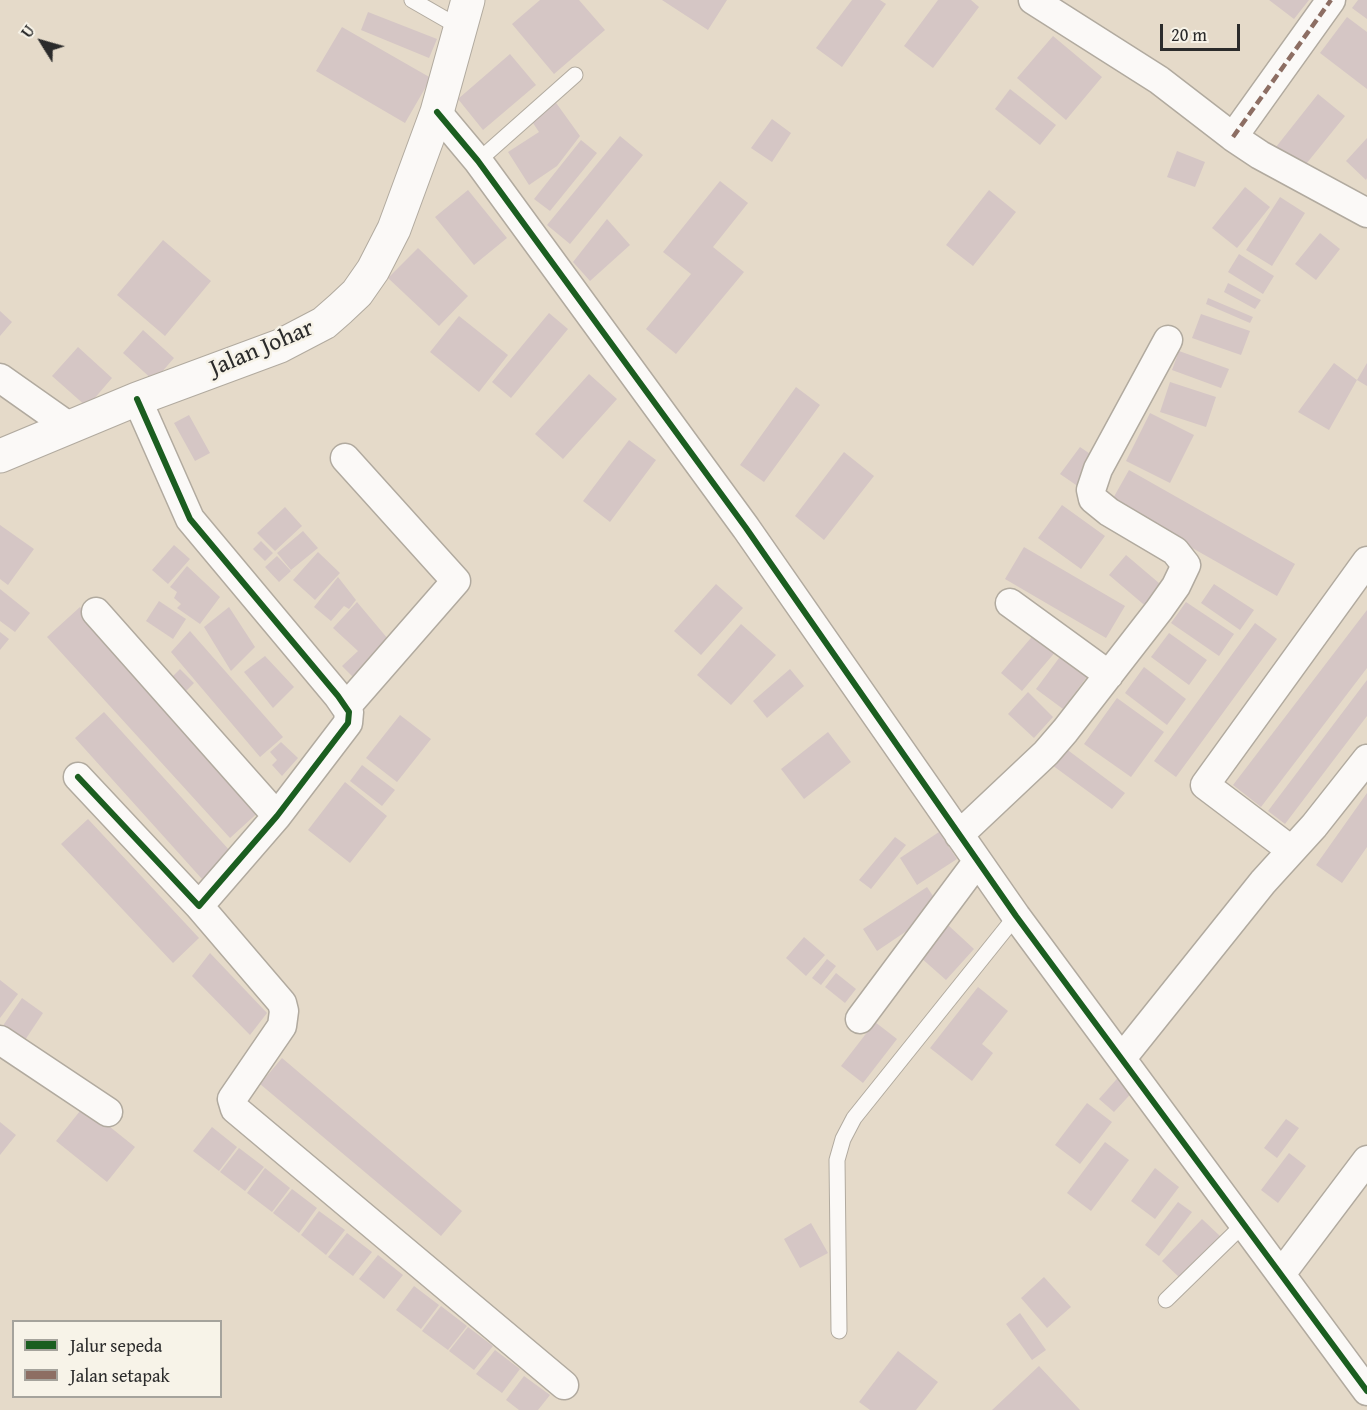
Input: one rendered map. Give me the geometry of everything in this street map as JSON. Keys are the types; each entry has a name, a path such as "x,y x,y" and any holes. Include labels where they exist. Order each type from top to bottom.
{"street":[{"path":"1033,0 1159,80 1260,155 1367,213"},
{"path":"1233,137 1331,0"},
{"name":"Jalan Johar","path":"1,455 71,428 136,399 280,346 324,323 357,293 373,270 394,229 437,112 464,13"},
{"path":"437,112 477,161 746,528 977,862 1367,1390"},
{"path":"959,835 1046,753 1109,675 1176,586 1186,565 1175,551 1109,512 1091,496 1091,485 1098,469 1168,340"},
{"path":"0,378 71,428"},
{"path":"136,399 190,519 349,712 348,723 278,816 199,906"},
{"path":"345,458 456,581 346,707"},
{"path":"1291,850 1205,784 1367,561"},
{"path":"1010,603 1109,675"},
{"path":"96,612 278,816"},
{"path":"1122,1058 1367,759"},
{"path":"78,777 199,906 282,1003 284,1011 282,1026 232,1100 236,1109 564,1386"},
{"path":"860,1018 977,862"},
{"path":"0,1040 108,1112"},
{"path":"1281,1274 1367,1160"}],"lane":[{"path":"412,0 464,13"},
{"path":"477,161 575,75"},
{"path":"839,1331 837,1160 843,1139 854,1118 1016,916"},
{"path":"1166,1299 1244,1224"}],"building":[{"path":"540,0 579,0 605,30 554,74 512,24"},
{"path":"662,0 727,0 708,30"},
{"path":"852,0 880,0 886,4 842,67 816,48"},
{"path":"938,0 971,0 979,7 933,68 904,46"},
{"path":"1269,0 1309,0 1294,19"},
{"path":"1358,0 1367,0 1367,19 1352,8"},
{"path":"368,12 437,39 429,58 361,30"},
{"path":"1347,17 1367,32 1367,89 1320,53"},
{"path":"342,27 431,78 405,123 316,71"},
{"path":"1053,36 1102,77 1066,120 1017,78"},
{"path":"510,54 536,85 483,130 458,99"},
{"path":"1010,89 1056,125 1040,145 995,109"},
{"path":"1318,94 1345,116 1302,169 1276,147"},
{"path":"554,100 580,136 557,166 529,185 508,152 539,132 529,117"},
{"path":"772,119 791,133 772,162 751,148"},
{"path":"620,136 643,155 570,244 547,225"},
{"path":"1367,138 1367,178 1366,180 1346,161"},
{"path":"581,140 597,153 550,211 534,199"},
{"path":"1177,151 1205,162 1195,187 1167,177"},
{"path":"720,181 748,203 713,247 744,272 676,354 646,329 691,274 663,252"},
{"path":"1245,187 1270,207 1237,248 1212,228"},
{"path":"468,190 507,238 474,265 435,217"},
{"path":"989,190 1016,212 973,266 946,245"},
{"path":"1280,197 1305,213 1272,266 1246,250"},
{"path":"607,219 630,245 590,281 573,262"},
{"path":"1320,233 1340,249 1316,280 1295,264"},
{"path":"163,240 211,281 165,336 117,295"},
{"path":"418,248 468,296 439,326 388,278"},
{"path":"1239,254 1274,276 1263,294 1228,272"},
{"path":"1228,283 1261,300 1255,309 1224,292"},
{"path":"1208,298 1253,317 1250,323 1206,304"},
{"path":"0,311 12,322 0,336"},
{"path":"549,313 568,329 511,398 492,382"},
{"path":"1201,314 1250,331 1241,355 1192,338"},
{"path":"459,316 508,355 479,392 430,352"},
{"path":"143,330 174,358 154,381 123,353"},
{"path":"78,347 112,378 87,407 52,376"},
{"path":"1179,351 1229,369 1221,388 1172,370"},
{"path":"1334,363 1357,380 1329,430 1298,412"},
{"path":"1367,363 1367,386 1357,380"},
{"path":"589,374 617,399 563,459 535,434"},
{"path":"1170,382 1216,397 1206,427 1160,412"},
{"path":"796,387 820,405 764,482 740,465"},
{"path":"1150,413 1194,435 1170,483 1126,461"},
{"path":"189,415 210,453 195,461 174,423"},
{"path":"629,440 656,460 610,522 583,501"},
{"path":"1080,447 1099,460 1079,487 1060,474"},
{"path":"844,452 874,476 824,540 795,516"},
{"path":"1129,470 1295,564 1277,596 1111,502"},
{"path":"1062,505 1105,536 1081,569 1038,538"},
{"path":"285,507 302,526 275,551 257,533"},
{"path":"0,525 34,549 8,585 0,579"},
{"path":"303,531 318,548 291,570 277,553"},
{"path":"261,541 273,553 265,561 253,549"},
{"path":"174,545 190,559 168,584 152,570"},
{"path":"1024,547 1125,606 1106,638 1005,579"},
{"path":"318,552 340,573 315,600 293,580"},
{"path":"1126,555 1166,589 1149,609 1109,575"},
{"path":"277,556 291,571 279,582 265,567"},
{"path":"187,566 220,597 200,624 177,608 181,604 174,598 177,592 170,587"},
{"path":"338,577 356,600 349,609 344,606 331,621 314,607"},
{"path":"716,584 743,608 701,655 674,631"},
{"path":"1214,584 1254,610 1240,630 1201,603"},
{"path":"0,589 30,613 15,632 0,621"},
{"path":"159,601 186,619 173,639 146,621"},
{"path":"357,602 393,645 355,679 342,666 358,651 333,628"},
{"path":"1186,602 1234,634 1219,656 1171,623"},
{"path":"80,607 263,808 230,838 47,637"},
{"path":"229,607 255,647 231,671 204,627"},
{"path":"1367,610 1367,668 1261,807 1233,785"},
{"path":"1255,623 1277,639 1176,777 1154,761"},
{"path":"741,624 776,655 731,705 697,675"},
{"path":"190,631 283,737 260,757 171,652"},
{"path":"0,632 9,639 0,650"},
{"path":"1036,632 1057,650 1022,691 1001,673"},
{"path":"1169,633 1207,660 1189,685 1151,657"},
{"path":"1062,654 1089,674 1063,709 1036,689"},
{"path":"265,656 294,687 273,708 244,672"},
{"path":"1144,667 1186,699 1167,725 1125,693"},
{"path":"180,669 194,683 184,693 170,679"},
{"path":"790,669 804,686 767,718 753,701"},
{"path":"1367,680 1367,716 1285,824 1268,811"},
{"path":"1028,692 1053,717 1034,738 1008,714"},
{"path":"1117,698 1164,732 1131,777 1084,744"},
{"path":"104,712 231,852 202,879 75,738"},
{"path":"400,715 431,739 397,782 366,758"},
{"path":"828,732 851,762 804,799 781,769"},
{"path":"281,742 298,758 282,776 272,765 277,760 270,752"},
{"path":"1065,748 1125,793 1112,809 1052,765"},
{"path":"362,765 395,790 382,806 350,781"},
{"path":"345,782 387,816 350,863 308,830"},
{"path":"1367,793 1367,847 1342,883 1316,865"},
{"path":"88,819 199,938 173,963 61,844"},
{"path":"939,832 957,859 917,885 900,858"},
{"path":"895,837 906,845 871,889 859,880"},
{"path":"927,887 941,908 877,951 863,929"},
{"path":"948,925 974,949 946,980 920,957"},
{"path":"804,937 825,955 806,976 786,958"},
{"path":"210,953 267,1013 250,1035 192,976"},
{"path":"827,959 836,966 821,985 812,978"},
{"path":"836,973 856,989 845,1003 825,987"},
{"path":"0,980 18,994 0,1018"},
{"path":"978,987 1008,1011 982,1044 993,1053 972,1081 930,1048"},
{"path":"22,998 43,1013 21,1046 0,1030"},
{"path":"875,1022 897,1039 863,1083 841,1066"},
{"path":"282,1058 462,1211 441,1236 260,1084"},
{"path":"1123,1072 1138,1086 1114,1112 1099,1099"},
{"path":"1087,1103 1112,1122 1080,1164 1055,1145"},
{"path":"84,1106 135,1147 107,1182 56,1141"},
{"path":"1286,1119 1299,1128 1277,1158 1264,1148"},
{"path":"0,1122 16,1135 0,1155"},
{"path":"212,1127 237,1147 219,1171 193,1151"},
{"path":"1105,1142 1129,1160 1091,1211 1067,1193"},
{"path":"239,1148 264,1167 245,1191 220,1172"},
{"path":"1289,1153 1306,1166 1278,1203 1261,1190"},
{"path":"265,1168 290,1188 272,1212 247,1193"},
{"path":"1155,1168 1179,1187 1155,1219 1131,1201"},
{"path":"292,1189 317,1208 299,1233 273,1213"},
{"path":"1178,1202 1192,1212 1159,1256 1145,1245"},
{"path":"319,1211 345,1230 326,1255 301,1235"},
{"path":"1202,1219 1220,1236 1180,1278 1162,1261"},
{"path":"811,1223 828,1253 800,1268 784,1239"},
{"path":"347,1233 372,1252 353,1276 328,1257"},
{"path":"378,1255 403,1275 384,1299 359,1279"},
{"path":"1044,1277 1071,1307 1047,1328 1021,1298"},
{"path":"414,1286 439,1305 421,1329 396,1310"},
{"path":"441,1306 467,1326 448,1350 422,1331"},
{"path":"1020,1313 1046,1350 1032,1360 1006,1324"},
{"path":"468,1327 493,1346 474,1370 449,1351"},
{"path":"495,1350 520,1369 502,1393 476,1374"},
{"path":"898,1351 938,1382 916,1410 870,1410 859,1402"},
{"path":"1039,1366 1080,1410 992,1410"},
{"path":"524,1376 550,1395 538,1410 519,1410 506,1400"}],"marked path":[{"path":"1233,137 1331,0"}],"cycle path":[{"path":"437,112 478,161 746,528 1016,916 1367,1391"},
{"path":"78,777 199,906 277,816 348,723 349,712 338,696 190,519 137,399"}]}
